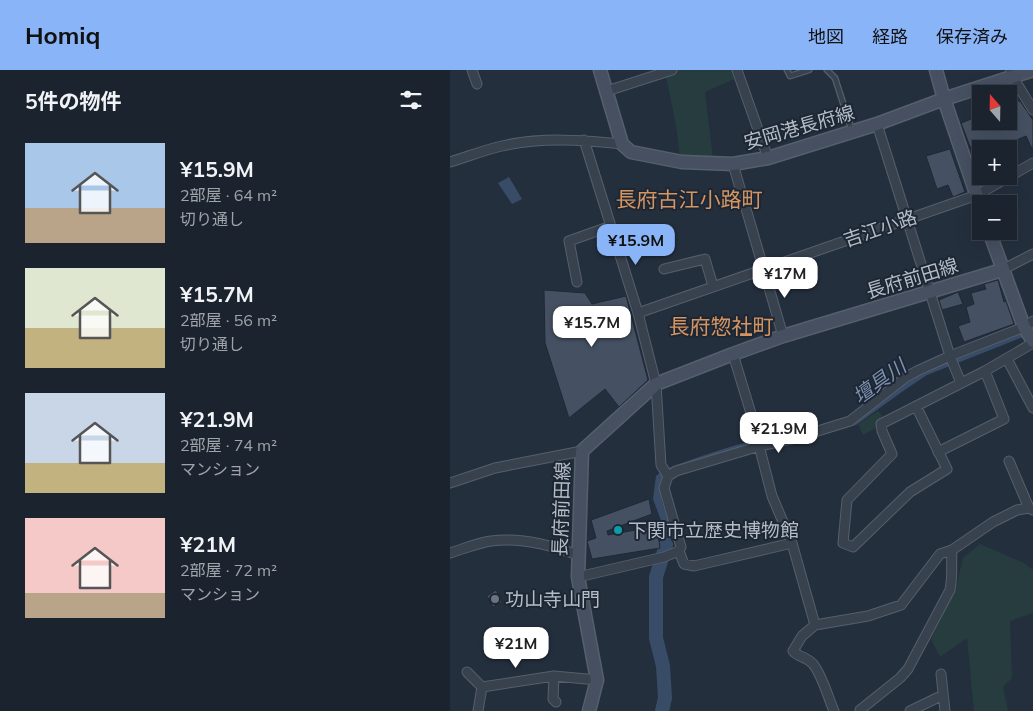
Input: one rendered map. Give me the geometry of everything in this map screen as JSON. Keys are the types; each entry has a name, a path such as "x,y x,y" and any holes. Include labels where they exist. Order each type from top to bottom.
{"main road":[{"path":"600,70 608,91 622,144"},
{"path":"936,70 944,100 977,195"},
{"path":"944,100 1012,73 1033,70"},
{"name":"安岡港長府線","path":"622,144 631,152 649,157 682,162 733,164 768,158 853,132 944,100"},
{"path":"992,240 1002,270 1030,334"},
{"name":"長府前田線","path":"590,711 597,680 578,577 582,451 656,384 783,336 1002,270"}],"street":[{"path":"472,70 477,84"},
{"path":"608,91 672,70"},
{"path":"737,70 768,158"},
{"path":"1012,73 1033,110"},
{"path":"876,124 908,218 951,360 961,383"},
{"path":"450,162 503,146 552,140 584,140 622,144"},
{"path":"584,140 638,313 656,384 661,465 668,476"},
{"name":"吉江小路","path":"977,195 1033,163"},
{"path":"733,164 783,336"},
{"name":"吉江小路","path":"638,313 972,197"},
{"path":"577,282 569,242 611,226"},
{"path":"1002,270 1033,254"},
{"path":"664,269 705,258 712,286"},
{"path":"916,406 947,469 910,492 853,547 843,543 847,500 892,454 881,424 1007,359 1030,334"},
{"path":"792,543 694,566 684,564 664,488 668,476 676,471 758,441 797,437 850,421 906,378 951,360 1030,334"},
{"path":"733,354 753,420"},
{"path":"1007,359 1033,408"},
{"path":"938,452 1004,419 985,371"},
{"path":"758,441 772,496 792,543 815,625"},
{"path":"450,483 495,468 582,451"},
{"path":"834,711 813,664 805,657 796,655 793,651 802,636 815,625 868,616 901,605 940,554 952,550 993,522 1018,510 1031,509 1009,461"},
{"path":"450,553 490,541 511,540 555,547 578,555"},
{"path":"861,711 908,669 950,590 953,576 951,566 952,550"},
{"path":"578,577 664,557 680,551"},
{"path":"467,672 482,687"},
{"path":"941,674 945,711"},
{"path":"554,676 553,699 556,702"},
{"path":"482,687 554,676 597,680"},
{"path":"478,711 482,687"},
{"path":"910,711 943,695"}],"lane":[{"path":"787,70 790,76 809,70"},
{"path":"827,70 835,78 853,132"}],"green space":[{"path":"672,70 737,70 739,77 705,92 713,159 680,159 676,126 665,72"},
{"path":"878,411 884,418 877,421 876,428 863,435 858,424"},
{"path":"980,544 1024,563 1033,570 1033,613 1010,621 1012,678 1003,687 1008,711 974,711 967,638 940,657 931,639 956,587 963,558"}],"water":[{"path":"509,177 522,199 512,204 498,183"},
{"name":"壇具川","path":"1033,327 1033,333 927,375 856,425 798,442 792,437 664,476 660,489 671,535 665,555 660,556 666,534 653,499 656,476 662,471 710,453 772,436 799,435 844,425 920,372"}],"building":[{"path":"1018,101 1020,101 1033,120 1033,151 1026,136 1016,140 972,140 972,152 961,123 972,119 972,130 1018,130"},
{"path":"950,149 965,192 953,197 948,185 937,189 926,156"},
{"path":"998,280 1004,302 1006,301 1014,324 964,342 958,326 970,322 966,307 974,304 971,293 986,289 984,284"},
{"path":"544,290 585,293 592,304 626,296 648,380 619,407 605,389 569,418 545,343"},
{"path":"958,292 963,304 942,310 939,300"},
{"name":"下関市立歴史博物館","path":"649,499 652,514 607,531 608,535 657,526 660,548 592,559 587,541 596,538 591,520"},
{"name":"功山寺山門","path":"496,590 502,602 493,607 487,596"}],"waterway":[{"name":"壇具川","path":"662,711 665,698 663,666 656,638 656,577 666,545"}],"place":[{"name":"下関市立歴史博物館","path":"618,530"},
{"name":"功山寺山門","path":"495,599"}],"district":[{"name":"長府古江小路町","path":"689,199"},
{"name":"長府惣社町","path":"721,326"}]}
